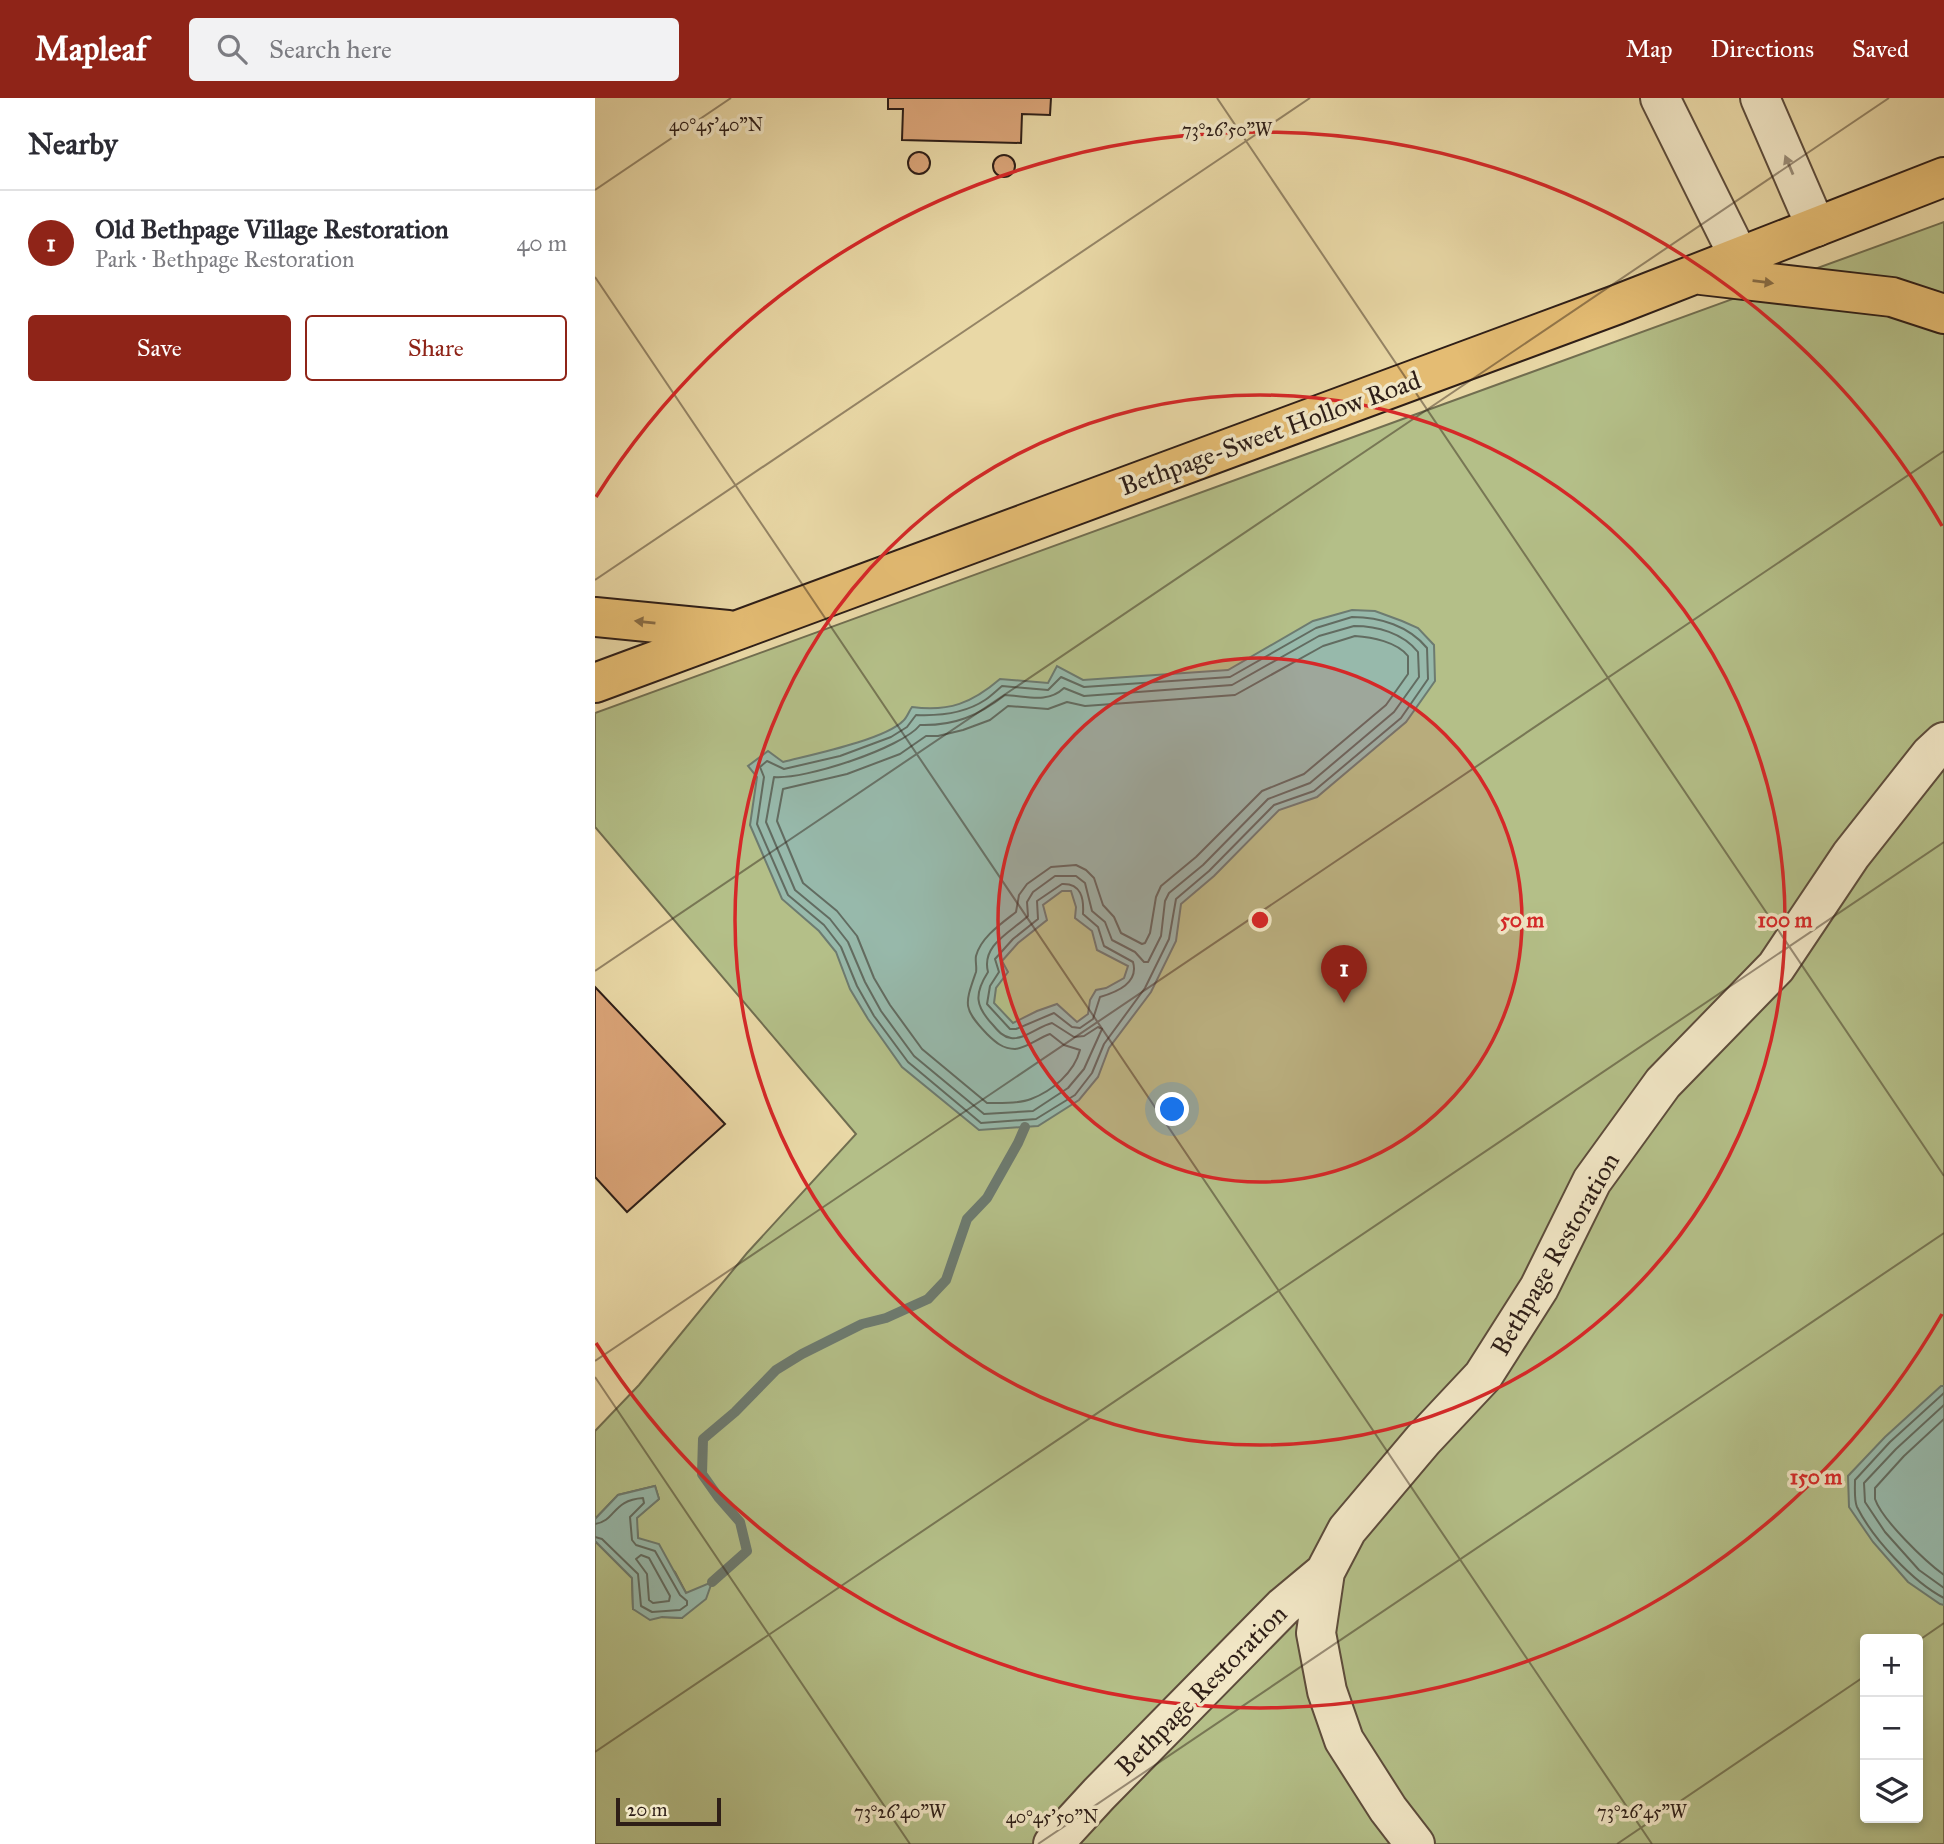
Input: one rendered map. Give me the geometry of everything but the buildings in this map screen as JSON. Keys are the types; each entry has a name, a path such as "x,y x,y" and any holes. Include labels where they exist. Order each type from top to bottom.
{"main road":[{"name":"Bethpage-Sweet Hollow Road","path":"595,683 1695,274 1944,177"},
{"path":"1695,274 1892,297 1944,314"},
{"path":"595,617 737,631"}],"street":[{"path":"1660,98 1739,257"},
{"path":"1761,98 1816,228"},
{"name":"Bethpage Restoration","path":"1415,1844 1388,1809 1344,1740 1327,1691 1316,1633 1325,1572 1347,1530 1423,1440 1483,1376 1539,1289 1592,1181 1663,1083 1776,967 1851,855 1930,755 1944,742"},
{"name":"Bethpage Restoration","path":"1053,1844 1098,1794 1283,1607 1325,1572"}],"green space":[{"path":"1944,222 1944,1844 595,1844 595,1541 632,1578 633,1609 662,1617 682,1618 686,1593 675,1572 638,1538 636,1518 659,1499 655,1486 618,1495 595,1519 595,1431 639,1385 747,1253 856,1134 595,827 595,713"}],"water":[{"path":"1352,610 1375,611 1418,628 1434,645 1435,681 1406,722 1317,797 1279,810 1214,876 1181,904 1176,941 1151,992 1109,1048 1098,1077 1079,1100 1038,1126 979,1130 902,1067 850,989 836,952 819,931 782,899 750,825 757,777 748,766 768,751 783,762 864,740 893,728 904,720 912,707 937,708 959,704 980,694 1000,679 1048,683 1057,666 1083,680 1228,670 1313,621","holes":["1062,891 1071,891 1076,907 1075,918 1092,931 1097,950 1128,966 1124,978 1106,988 1096,990 1090,1000 1088,1014 1077,1022 1057,1004 1013,1023 994,1003 996,988 1008,972 1002,961 1018,943 1047,920 1043,905"]},
{"path":"1944,1386 1944,1605 1908,1582 1873,1542 1849,1507 1848,1476 1885,1437"},
{"path":"655,1486 659,1499 637,1518 638,1538 659,1544 686,1593 712,1582 706,1599 682,1618 662,1617 650,1620 633,1609 632,1578 595,1541 595,1519 618,1495"}],"waterway":[{"path":"712,1582 747,1551 740,1522 702,1474 703,1439 735,1412 776,1370 862,1324 886,1318 928,1299 946,1280 967,1219 987,1198 1025,1127"}],"place":[{"name":"Old Bethpage Village Restoration","path":"1344,1003"}]}
